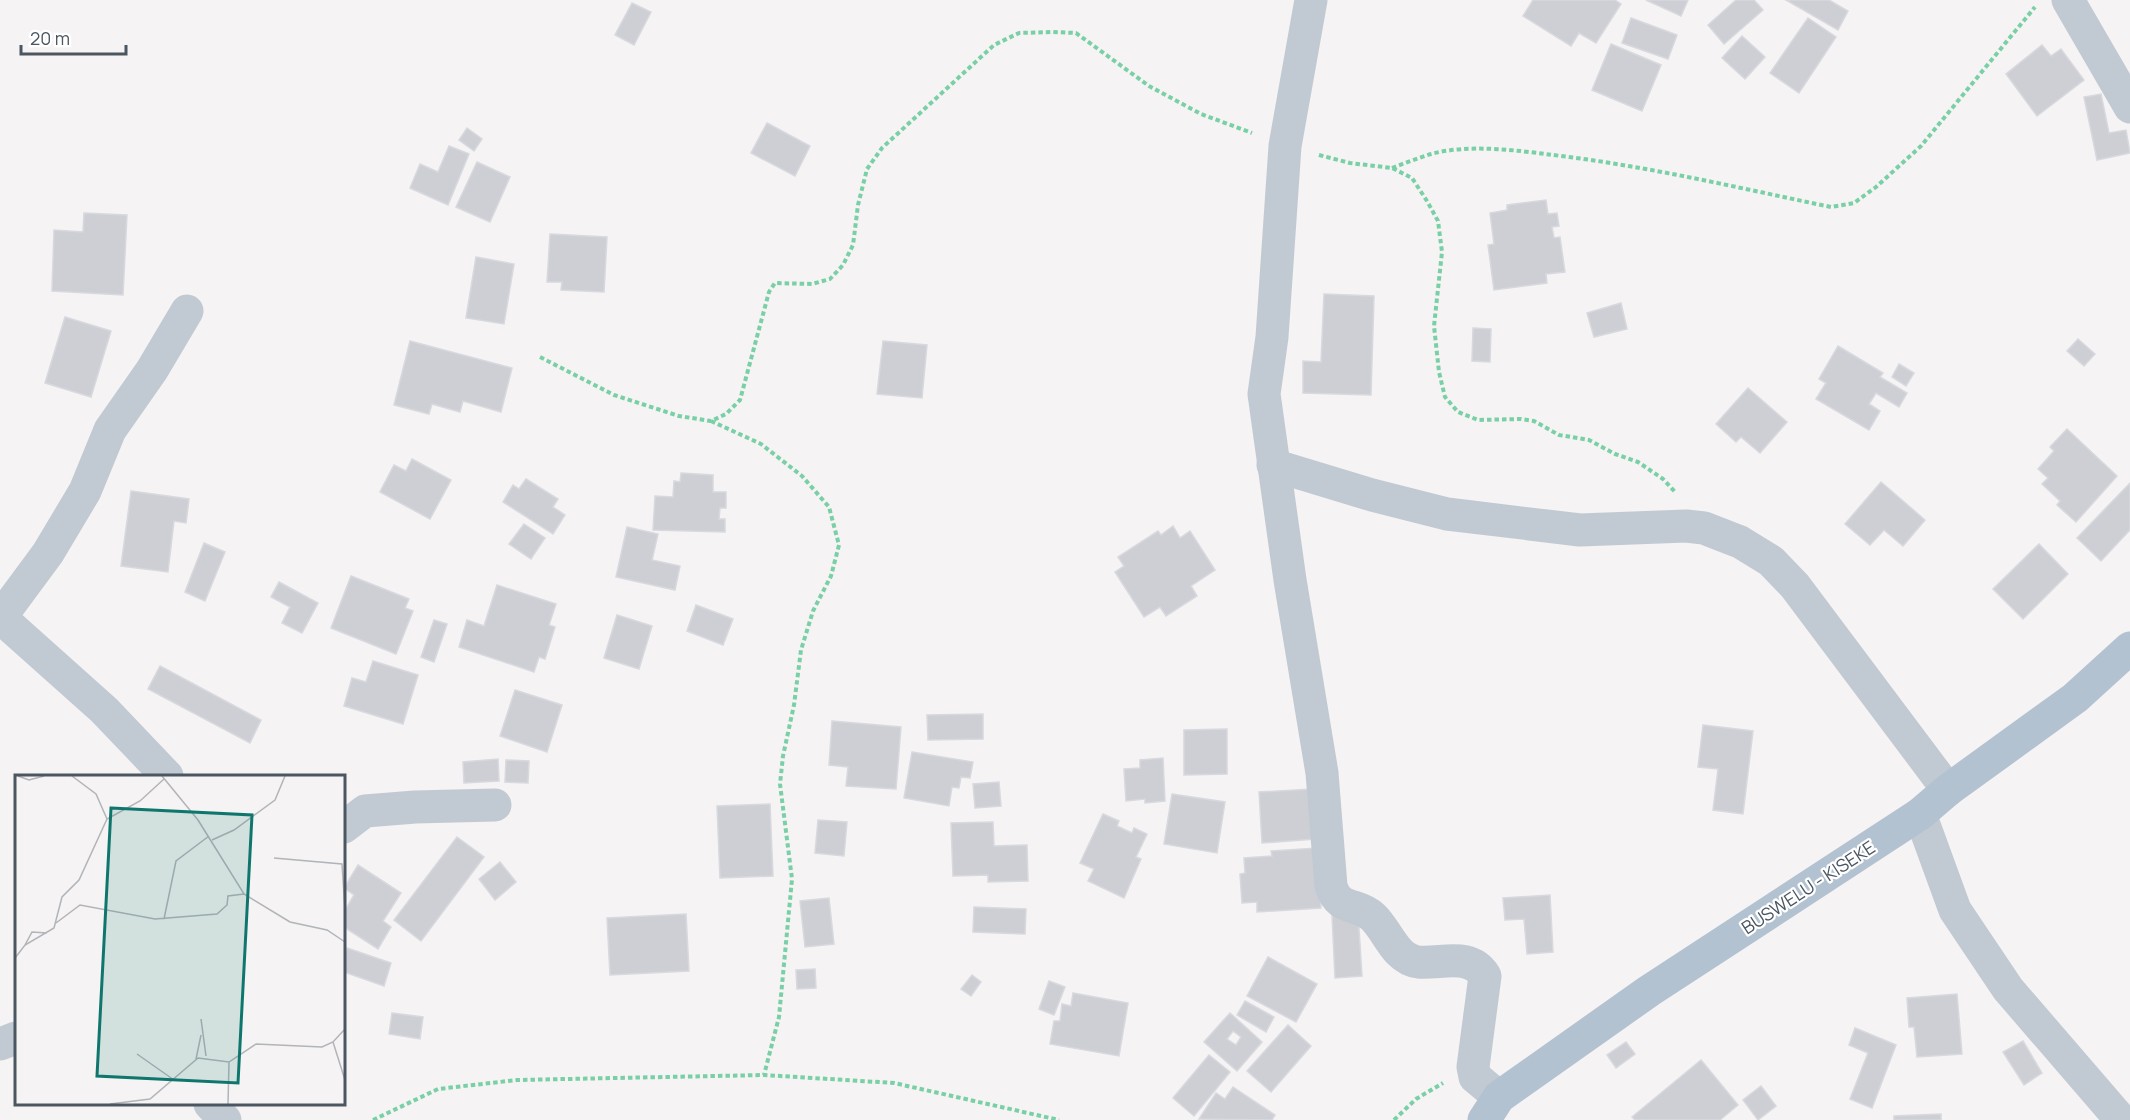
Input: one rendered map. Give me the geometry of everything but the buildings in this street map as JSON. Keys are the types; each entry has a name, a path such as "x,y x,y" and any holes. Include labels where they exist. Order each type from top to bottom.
{"main road":[{"name":"BUSWELU - KISEKE","path":"1492,1108 1649,991 1920,814 1948,790 2075,698 2130,648"}],"street":[{"path":"1311,0 1285,146 1272,337 1264,394 1273,465 1322,773 1331,886 1339,902 1366,912 1374,918 1402,956 1409,960 1468,962 1479,966 1485,976 1473,1067 1475,1077 1492,1108"},
{"path":"2068,0 2130,106"},
{"path":"165,775 104,710 0,618 48,553 85,491 110,430 152,370 187,311"},
{"path":"1273,465 1372,495 1447,514 1580,530 1686,526 1704,528 1740,542 1772,561 1796,586 1948,790"},
{"path":"351,815 415,807 495,805"},
{"path":"1920,814 1955,910 2008,989 2121,1120"},
{"path":"0,1044 15,1038"},
{"path":"211,1105 225,1120"}],"path":[{"path":"1392,168 1432,154 1479,149 1513,150 1609,161 1676,173 1831,207 1854,203 1876,187 1921,146 2042,0"},
{"path":"711,421 726,414 740,400 769,292 775,283 812,284 830,279 843,265 853,245 858,205 867,169 882,148 994,45 1019,33 1076,33 1149,86 1202,114 1285,146 1350,163 1392,168 1412,178 1438,221 1442,252 1434,326 1444,397 1458,412 1478,420 1534,421 1559,435 1589,440 1638,462 1663,479 1689,506 1704,528"},
{"path":"540,357 614,394 679,416 711,421 761,444 802,476 829,507 839,545 831,576 813,611 801,650 794,705 783,756 780,784 792,879 779,1017 764,1076"},
{"path":"1394,1120 1416,1099 1473,1067"},
{"path":"373,1120 438,1089 517,1080 764,1076 894,1083 1059,1120"}]}
